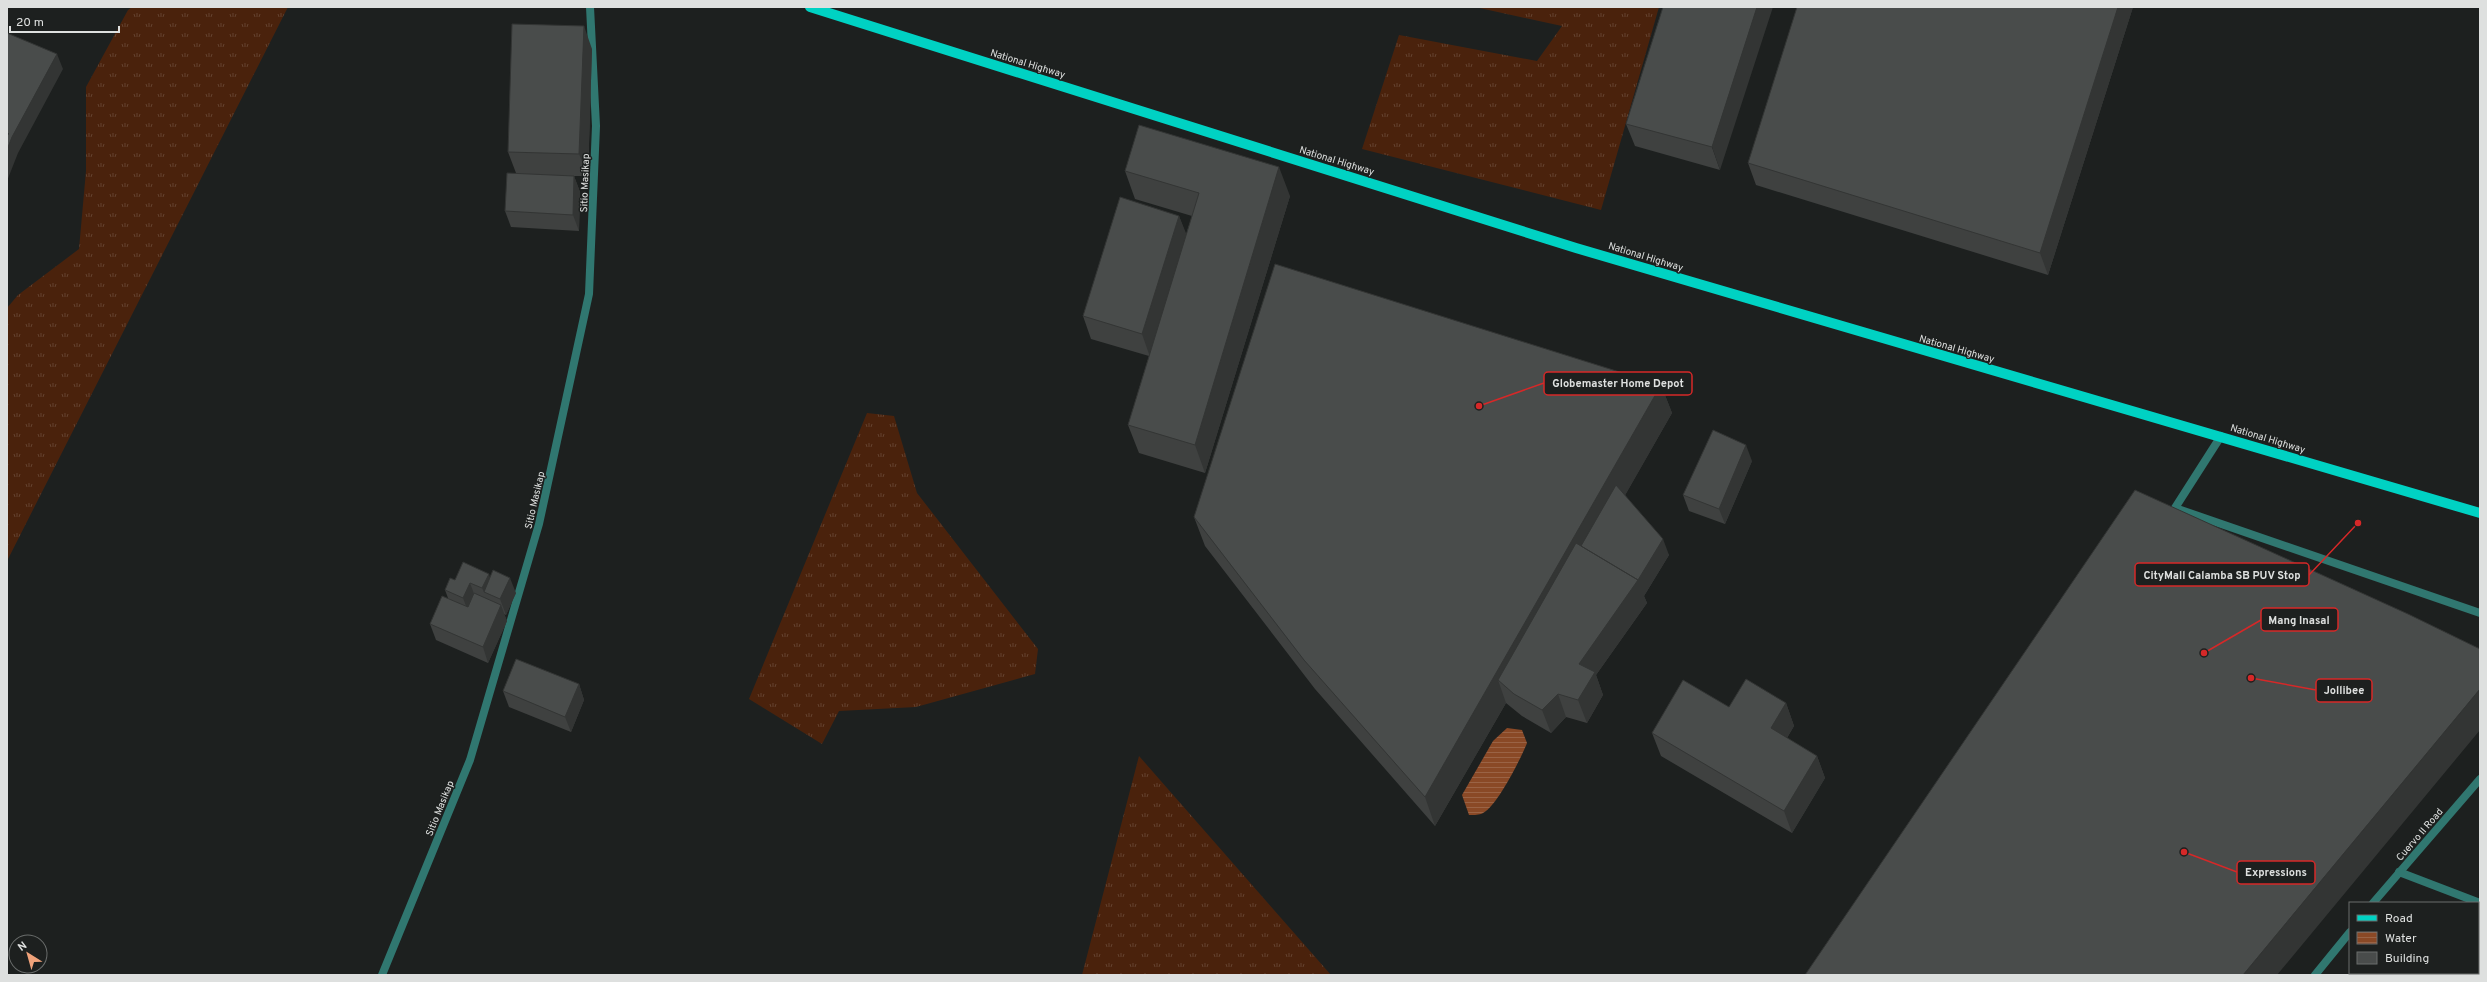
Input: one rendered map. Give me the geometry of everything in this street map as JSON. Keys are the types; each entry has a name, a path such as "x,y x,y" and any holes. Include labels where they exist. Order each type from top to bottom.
{"main road":[{"name":"National Highway","path":"810,7 1576,248 1840,327 2221,436 2480,513"}],"street":[{"name":"Sitio Masikap","path":"382,975 470,760 539,524 589,294 596,126 590,7"},
{"path":"2164,527 2221,436"},
{"path":"2175,508 2480,613"},
{"name":"Cuervo II Road","path":"2374,902 2480,779"},
{"path":"2399,872 2480,902"},
{"path":"2315,975 2349,933"}],"green space":[{"path":"132,7 288,7 7,561 7,308 18,295 79,249 86,171 86,87 128,10"},
{"path":"1475,7 1659,7 1601,210 1362,149 1399,35 1537,61 1562,26"},
{"path":"867,413 894,416 917,493 1038,649 1035,674 916,707 839,711 822,744 749,699"},
{"path":"1139,756 1331,975 1082,975"}],"water":[{"path":"1507,728 1522,730 1527,743 1524,750 1514,771 1494,803 1481,814 1469,815 1462,795 1493,741"}],"building":[{"path":"1663,7 1757,7 1712,147 1626,124"},
{"path":"1797,7 2118,7 2040,253 1748,163"},
{"path":"512,24 584,26 579,154 508,152"},
{"path":"7,33 57,54 12,137 7,150 7,134 9,134 7,133"},
{"path":"1139,125 1279,167 1195,445 1128,425 1199,193 1125,171"},
{"path":"507,173 574,176 573,215 505,211"},
{"path":"1120,197 1179,216 1142,334 1083,316"},
{"path":"1275,264 1661,385 1425,797 1304,660 1194,517"},
{"path":"1713,430 1746,445 1719,509 1683,495"},
{"path":"1616,485 1663,539 1638,580 1581,546"},
{"path":"2135,490 2408,614 2480,649 2480,689 2243,975 1805,975"},
{"path":"1576,543 1638,580 1579,664 1595,672 1578,700 1558,694 1542,710 1514,694 1498,680"},
{"path":"463,562 489,574 482,588 470,583 463,598 445,590 450,578 455,580"},
{"path":"493,570 510,578 500,599 484,592"},
{"path":"474,593 501,605 483,647 430,624 442,596 468,607"},
{"path":"516,659 579,684 565,717 503,691"},
{"path":"1746,679 1786,703 1771,728 1817,756 1784,811 1652,733 1683,680 1729,707"}],"place":[{"name":"Globemaster Home Depot","path":"1479,406"},
{"name":"CityMall Calamba SB PUV Stop","path":"2358,523"},
{"name":"Mang Inasal","path":"2204,653"},
{"name":"Jollibee","path":"2251,678"},
{"name":"Expressions","path":"2184,852"}]}
